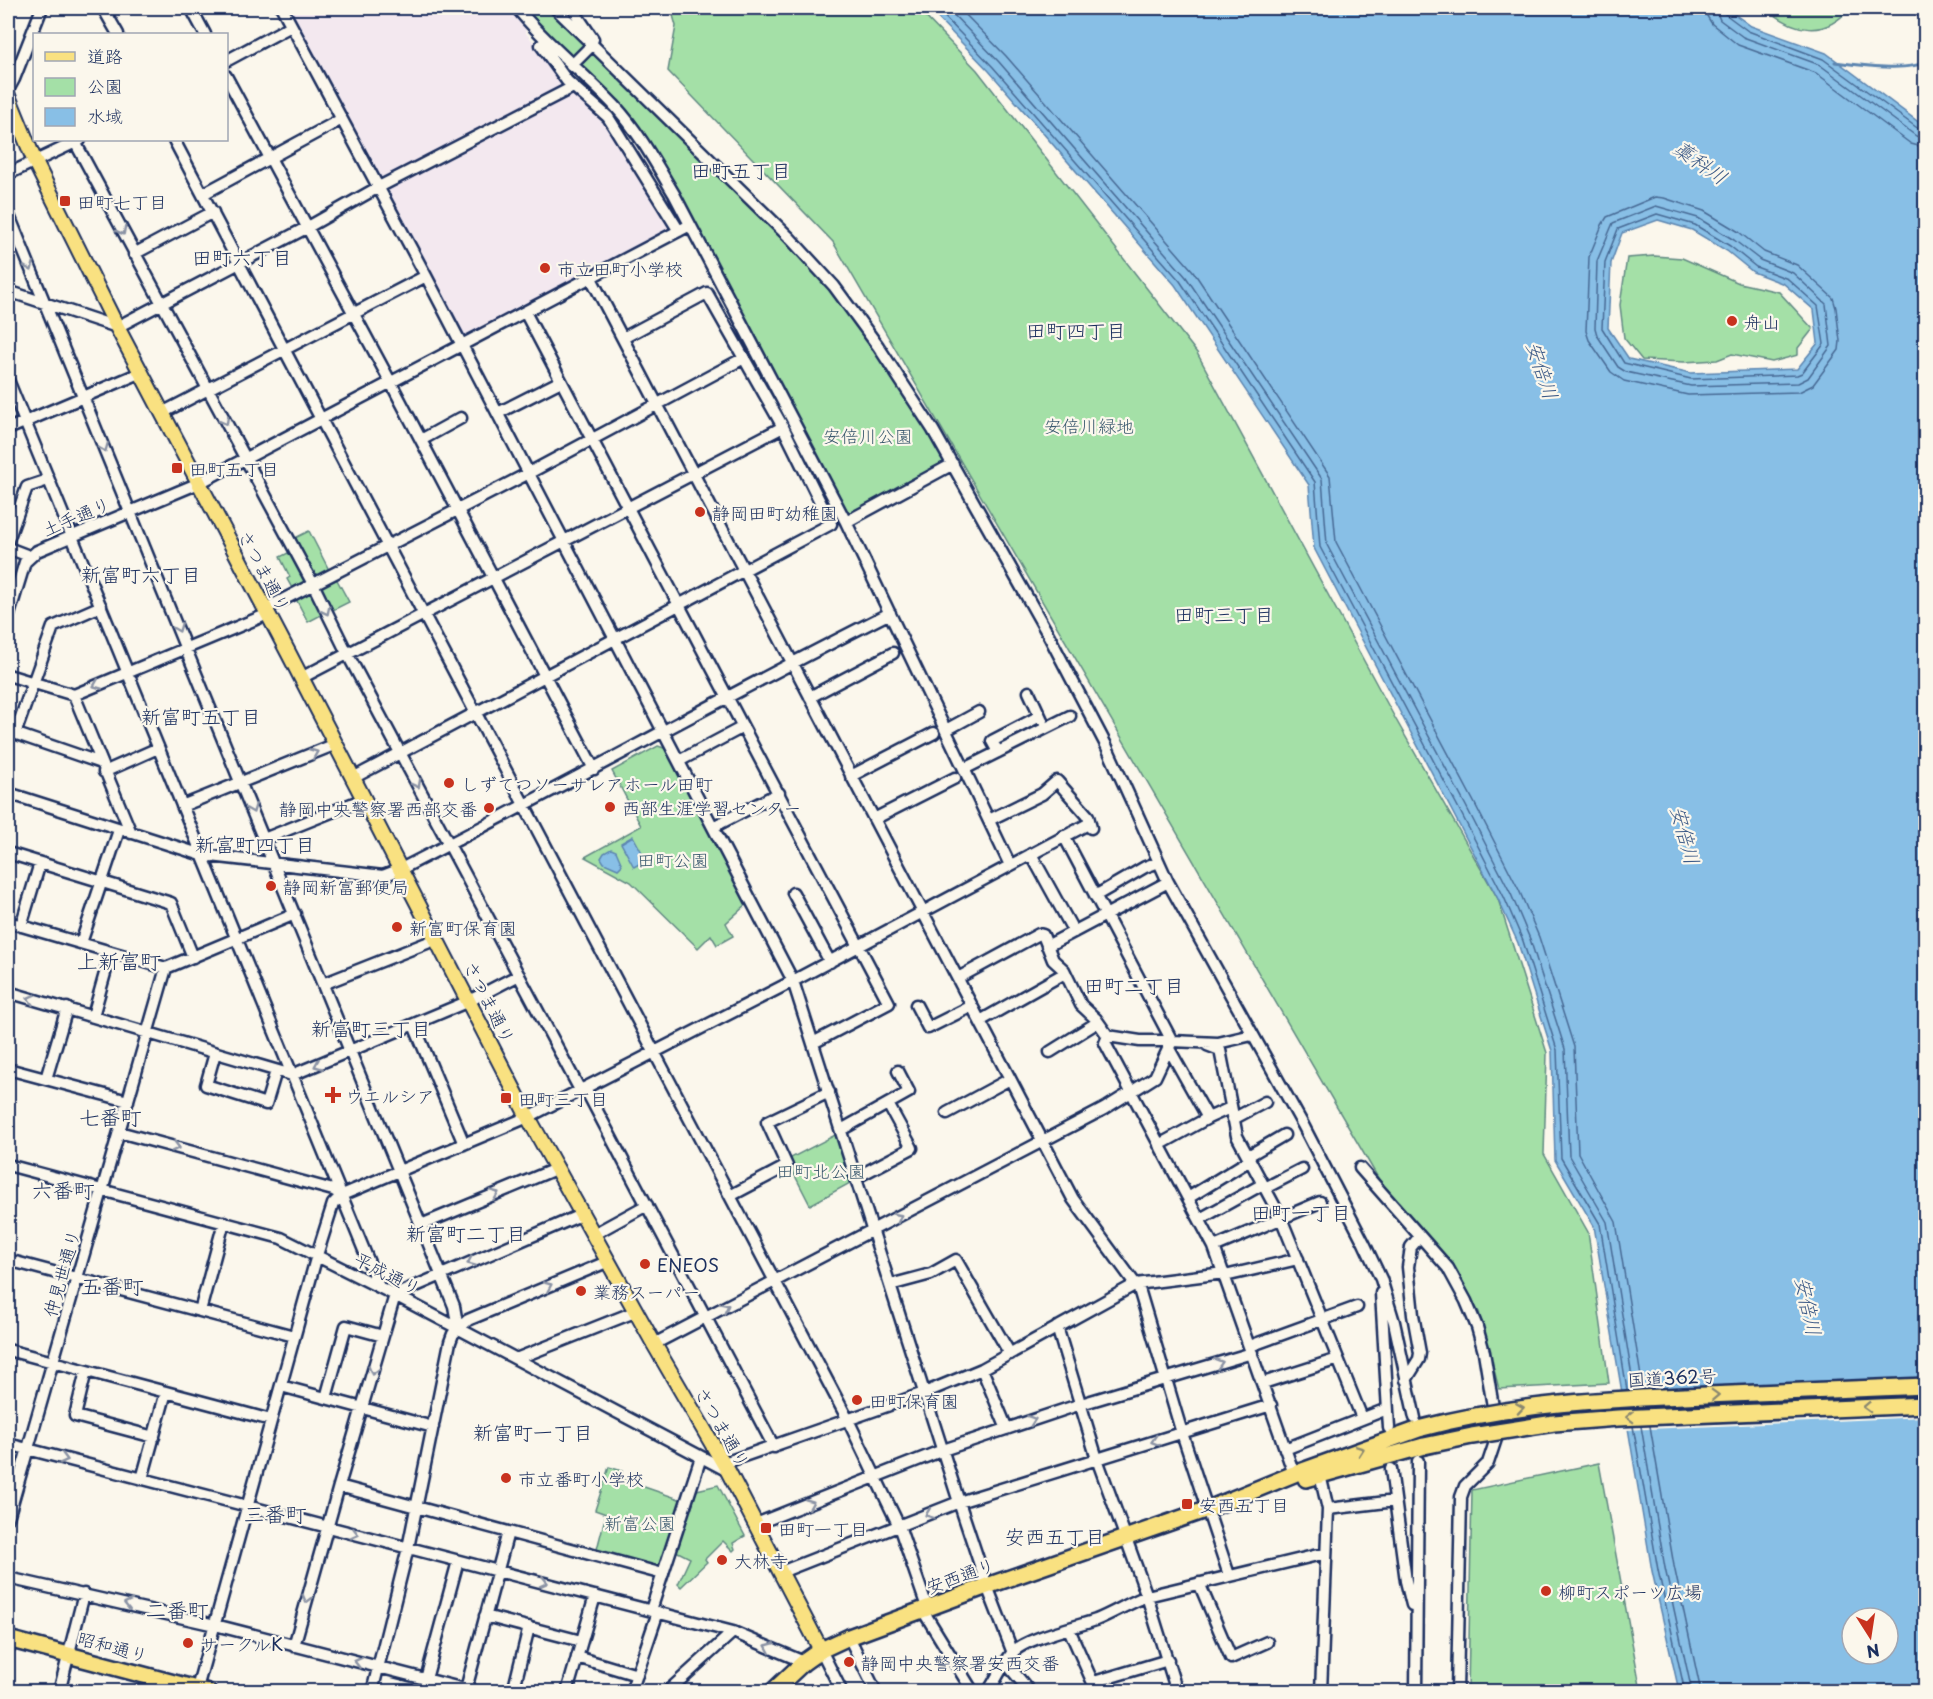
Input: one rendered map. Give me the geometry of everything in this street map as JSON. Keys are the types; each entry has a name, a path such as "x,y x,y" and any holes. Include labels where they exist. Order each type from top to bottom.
{"highway":[{"name":"国道362号","path":"1419,1423 1545,1404 1672,1396 1926,1386"},
{"path":"1421,1453 1472,1436 1554,1423 1618,1418 1926,1405"},
{"name":"安西通り","path":"1208,1509 1419,1423"},
{"name":"安西通り","path":"821,1650 925,1608 1208,1509 1320,1475 1421,1453"},
{"name":"昭和通り","path":"8,1639 200,1691"}],"main road":[{"name":"さつま通り","path":"8,96 35,162 140,373 336,744 528,1117 654,1344 726,1467 821,1650"},
{"path":"772,1692 804,1662 821,1650"}],"street":[{"path":"8,90 42,8"},
{"path":"103,8 117,33"},
{"path":"191,8 204,33"},
{"path":"282,8 498,413 793,981 959,1502 1012,1653"},
{"path":"517,8 571,66 615,106 631,126 674,194 846,522 1010,865"},
{"path":"555,8 789,237 834,285 890,363 953,464 1106,745 1168,882 1303,1125 1381,1279 1419,1423"},
{"path":"571,66 592,44 593,39 572,8"},
{"path":"1919,8 1926,14"},
{"path":"531,24 530,33 546,50 573,87 608,117 679,231"},
{"path":"228,60 291,26"},
{"path":"228,80 308,226 594,769"},
{"path":"8,291 117,327 377,188 573,87"},
{"path":"203,194 340,120"},
{"path":"8,174 77,141 161,304 313,584 348,655 519,975 646,1205 774,1447"},
{"path":"175,141 323,419 848,1420 899,1526 925,1608 973,1692"},
{"path":"135,254 213,212"},
{"path":"8,213 454,1306 458,1329"},
{"name":"土手通り","path":"8,614 25,562 37,551 199,483 246,460 690,225"},
{"path":"162,413 426,276"},
{"path":"591,278 1073,1199 1136,1284 1229,1575"},
{"path":"353,778 831,524 783,427 707,293 623,338"},
{"path":"525,312 889,1003 813,1043"},
{"path":"8,675 74,695 186,648 266,611 313,584 529,473 744,358"},
{"path":"8,429 140,373"},
{"path":"8,380 380,1287"},
{"path":"498,413 561,381"},
{"path":"421,440 461,418"},
{"path":"301,678 426,615 783,427"},
{"path":"846,522 953,464"},
{"path":"8,540 27,488 48,480"},
{"path":"8,548 29,556"},
{"path":"101,606 53,627 11,733 103,768 158,748"},
{"path":"8,793 202,855 383,876 400,870 525,806 890,613"},
{"path":"810,697 893,653"},
{"path":"1029,692 1046,728"},
{"path":"74,695 131,833"},
{"path":"946,730 979,712"},
{"path":"998,752 992,741 1040,716"},
{"path":"964,769 1070,716"},
{"path":"679,761 743,728"},
{"path":"851,776 934,733"},
{"path":"182,806 336,744"},
{"path":"874,819 955,778"},
{"path":"200,1691 215,1625 280,1386 333,1204 342,1195 528,1117 830,962 1031,854 1091,826 1088,816 1057,781 1042,795 989,820"},
{"path":"713,827 778,793"},
{"path":"264,838 364,799"},
{"path":"81,943 119,830"},
{"path":"1064,837 1208,1118"},
{"path":"8,853 171,903 193,957"},
{"path":"1031,854 1074,932"},
{"path":"1095,896 1145,867 1159,862"},
{"path":"21,926 40,863"},
{"path":"1047,946 1168,882"},
{"path":"793,893 830,962"},
{"path":"8,922 166,968 295,914"},
{"path":"958,978 1039,934 1043,935 1053,960 1065,973 1081,1005 1108,1036 1170,1044 1195,1041 1218,1043 1252,1035"},
{"path":"323,984 437,939"},
{"path":"93,1016 111,952"},
{"name":"仲見世通り","path":"8,1518 166,968"},
{"path":"980,1021 1065,973"},
{"path":"8,992 292,1075 469,1001 519,975"},
{"path":"916,1005 928,1028 972,1005"},
{"path":"46,1079 67,1008"},
{"path":"1050,1052 1098,1022"},
{"path":"414,1024 464,1144"},
{"path":"1108,1036 1105,1043 1214,1247 1271,1405 1293,1474"},
{"path":"1195,1041 1220,1050 1237,1136 1281,1218 1362,1418"},
{"path":"654,1344 1132,1093 1155,1077 1170,1044"},
{"path":"215,1053 206,1086 266,1104 276,1071"},
{"path":"8,1069 128,1101"},
{"path":"841,1130 909,1092 898,1071"},
{"path":"947,1113 1011,1079"},
{"path":"730,1196 788,1166 767,1122 829,1092"},
{"path":"1159,1144 1208,1118 1232,1114 1265,1102"},
{"path":"857,1177 912,1148 888,1104"},
{"path":"120,1132 333,1190 342,1195"},
{"path":"1188,1198 1284,1136"},
{"name":"平成通り","path":"8,1165 280,1238 380,1287 701,1457 726,1467"},
{"path":"421,1225 558,1168"},
{"path":"1360,1168 1448,1268 1466,1300 1484,1352 1496,1438 1488,1463 1465,1486 1461,1497 1457,1692"},
{"path":"1200,1219 1302,1169"},
{"path":"1214,1247 1320,1202"},
{"path":"594,1234 646,1205"},
{"path":"294,1646 395,1295 583,1214"},
{"path":"200,1311 224,1222"},
{"path":"1406,1380 1419,1359 1420,1353 1408,1267 1411,1246 1420,1236"},
{"path":"726,1467 982,1369 1136,1284 1224,1275 1298,1259"},
{"path":"8,1260 294,1336"},
{"path":"890,1284 931,1274 956,1260 1010,1354"},
{"path":"372,1692 408,1548 450,1342 458,1329 468,1320 609,1261"},
{"path":"1381,1279 1389,1428"},
{"path":"756,1524 943,1450 1081,1404 1166,1379 1358,1307"},
{"path":"516,1359 637,1311"},
{"path":"326,1398 346,1326 383,1336"},
{"path":"1057,1327 1097,1459 1147,1596 1177,1692"},
{"path":"8,1350 271,1420"},
{"path":"1263,1383 1338,1359"},
{"path":"982,1369 1006,1429"},
{"path":"86,1371 75,1416 154,1437"},
{"path":"280,1386 433,1427"},
{"path":"142,1479 166,1392"},
{"path":"781,1572 959,1502 1271,1405"},
{"path":"1285,1449 1387,1409"},
{"path":"8,1444 733,1632 804,1662"},
{"path":"1416,1692 1421,1453"},
{"path":"631,1692 663,1574 701,1457"},
{"path":"1391,1468 1406,1581 1416,1620"},
{"path":"1320,1475 1328,1509 1321,1692"},
{"path":"339,1486 663,1574"},
{"path":"1328,1509 1395,1501"},
{"path":"8,1578 215,1625 471,1690 485,1616 508,1532"},
{"path":"988,1692 1012,1653 1033,1641 1099,1618 1147,1596 1326,1553"},
{"path":"426,1679 458,1561"},
{"path":"1199,1583 1231,1658 1267,1642"},
{"path":"59,1692 84,1594"},
{"path":"567,1692 595,1596"},
{"path":"485,1616 581,1641"},
{"path":"513,1692 529,1627"},
{"path":"1069,1629 1096,1687 1168,1660"},
{"path":"667,1692 733,1632"},
{"path":"849,1637 876,1692"},
{"name":"さつま通り","path":"821,1650 842,1692"},
{"path":"577,1657 637,1676"},
{"path":"1007,1664 1030,1692"}],"shaded area":[{"path":"290,8 512,8 527,27 525,32 566,87 383,181"},
{"path":"574,91 606,119 673,225 672,230 465,339 386,190"}],"green space":[{"name":"安倍川公園","path":"523,8 549,8 779,233 829,287 911,402 948,463 853,515 847,511 644,139"},
{"name":"安倍川緑地","path":"671,8 917,8 977,70 1197,353 1395,718 1498,899 1547,1053 1544,1154 1588,1232 1609,1383 1499,1389 1479,1312 1426,1235 1385,1190 833,242 668,71 676,26"},
{"path":"1766,8 1850,8 1830,24 1809,29 1787,22"},
{"path":"1654,256 1682,258 1739,283 1779,292 1813,329 1798,348 1798,355 1772,362 1732,354 1717,360 1684,362 1642,360 1624,338 1620,305 1627,258"},
{"path":"309,531 330,572 317,579 312,576 293,539"},
{"path":"292,551 307,580 306,584 293,590 287,579 290,577 280,557"},
{"path":"336,578 349,602 331,611 320,591 324,585"},
{"path":"309,592 314,593 325,613 308,622 296,599"},
{"name":"田町公園","path":"658,746 667,749 748,903 726,923 733,936 717,945 711,935 698,948 631,882 585,857 641,826 612,771"},
{"name":"田町北公園","path":"837,1134 852,1182 810,1205 787,1160"},
{"name":"柳町スポーツ広場","path":"1599,1463 1641,1691 1468,1691 1472,1490"},
{"name":"新富公園","path":"609,1467 622,1471 621,1479 682,1500 662,1566 655,1569 596,1553 606,1514 595,1510"},
{"path":"718,1485 745,1536 733,1543 735,1549 733,1551 723,1541 705,1559 707,1562 681,1587 678,1584 690,1558 676,1551 697,1490"}],"water":[{"path":"928,8 1726,8 1751,26 1826,53 1925,127 1925,1691 1679,1691 1652,1571 1594,1226 1555,1160 1552,1051 1518,943 1498,899 1314,548 1309,485 1175,285 989,71","holes":["1658,220 1692,230 1727,251 1753,272 1784,284 1814,310 1818,343 1797,369 1691,373 1629,359 1608,328 1611,263 1622,233"]},
{"path":"633,836 646,860 634,867 621,843"},
{"path":"611,849 616,851 622,865 618,869 604,863 601,858"}],"pier":[{"path":"1925,1378 1925,1417 1625,1430 1618,1391"}],"waterway":[{"path":"1835,62 1894,67 1907,67 1926,62"}],"place":[{"name":"田町七丁目","path":"65,201"},
{"name":"市立田町小学校","path":"545,268"},
{"name":"舟山","path":"1732,321"},
{"name":"田町五丁目","path":"177,468"},
{"name":"静岡田町幼稚園","path":"700,512"},
{"name":"しずてつソーサレアホール田町","path":"449,783"},
{"name":"西部生涯学習センター","path":"610,807"},
{"name":"静岡中央警察署西部交番","path":"489,808"},
{"name":"静岡新富郵便局","path":"271,886"},
{"name":"新富町保育園","path":"397,927"},
{"name":"ウエルシア","path":"333,1095"},
{"name":"田町三丁目","path":"506,1098"},
{"name":"ENEOS","path":"645,1264"},
{"name":"業務スーパー","path":"581,1291"},
{"name":"田町保育園","path":"857,1400"},
{"name":"市立番町小学校","path":"506,1478"},
{"name":"安西五丁目","path":"1187,1504"},
{"name":"田町一丁目","path":"766,1528"},
{"name":"大林寺","path":"722,1560"},
{"name":"柳町スポーツ広場","path":"1546,1591"},
{"name":"サークルK","path":"188,1643"},
{"name":"静岡中央警察署安西交番","path":"849,1662"}],"district":[{"name":"田町五丁目","path":"741,170"},
{"name":"田町六丁目","path":"242,257"},
{"name":"田町四丁目","path":"1076,330"},
{"name":"新富町六丁目","path":"141,574"},
{"name":"田町三丁目","path":"1224,614"},
{"name":"新富町五丁目","path":"201,716"},
{"name":"新富町四丁目","path":"255,844"},
{"name":"上新富町","path":"119,960"},
{"name":"田町二丁目","path":"1134,985"},
{"name":"新富町三丁目","path":"371,1028"},
{"name":"七番町","path":"110,1116"},
{"name":"六番町","path":"63,1189"},
{"name":"田町一丁目","path":"1301,1212"},
{"name":"新富町二丁目","path":"466,1233"},
{"name":"五番町","path":"112,1285"},
{"name":"新富町一丁目","path":"533,1432"},
{"name":"三番町","path":"275,1513"},
{"name":"安西五丁目","path":"1055,1536"},
{"name":"二番町","path":"177,1609"}],"water label":[{"name":"藁科川","path":"1701,162"},
{"name":"安倍川","path":"1543,370"},
{"name":"安倍川","path":"1686,835"},
{"name":"安倍川","path":"1809,1306"}]}
